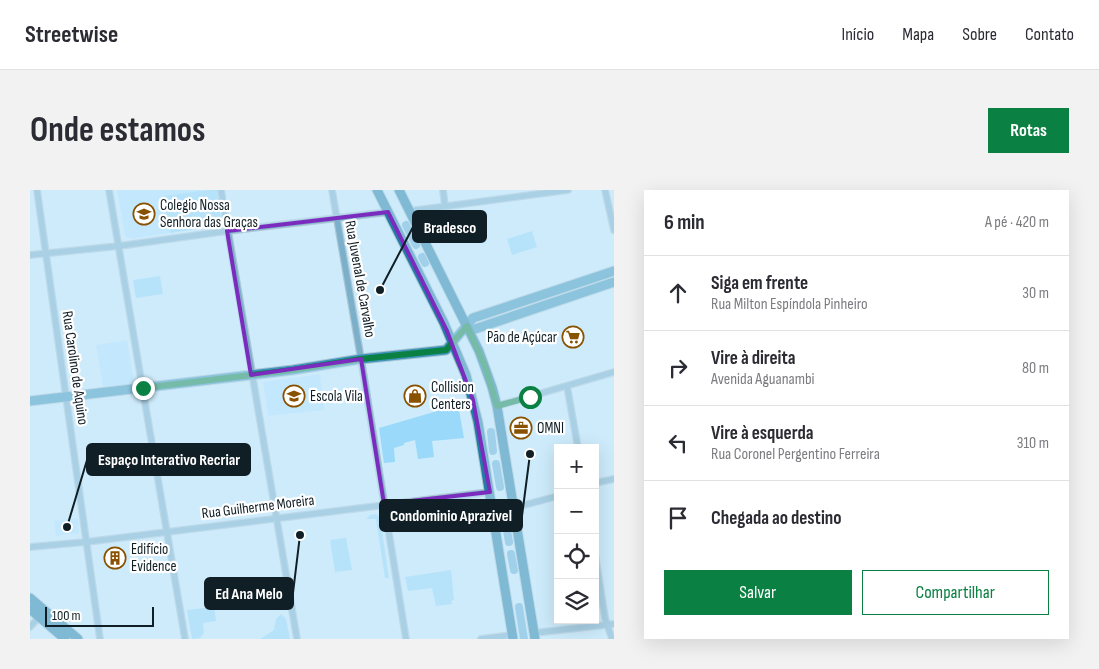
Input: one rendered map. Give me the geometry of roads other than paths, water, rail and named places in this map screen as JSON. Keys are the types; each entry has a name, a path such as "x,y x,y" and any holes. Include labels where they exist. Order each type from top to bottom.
{"main road":[{"path":"377,190 453,343 474,400 512,637"},
{"path":"399,190 485,366 497,406 534,636"},
{"path":"30,598 78,639"},
{"path":"30,609 65,639"}],"street":[{"name":"Rua Carolino de Aquino","path":"37,190 100,639"},
{"path":"109,190 184,639"},
{"path":"221,190 297,639"},
{"name":"Rua Juvenal de Carvalho","path":"332,190 406,639"},
{"path":"442,190 445,206"},
{"path":"410,211 520,193 568,190"},
{"path":"605,190 614,230"},
{"path":"30,255 119,246 388,212"},
{"path":"30,402 293,370 361,359 446,350 468,329 473,318 614,272"},
{"path":"468,329 614,282"},
{"path":"497,406 614,372"},
{"path":"568,386 577,444"},
{"path":"599,482 614,479"},
{"name":"Rua Guilherme Moreira","path":"30,547 86,542 490,492"},
{"path":"514,508 554,497"},
{"path":"599,579 605,618 611,624 612,639"},
{"path":"30,627 39,617"},
{"path":"534,636 611,624"},
{"path":"481,639 512,637"}],"waterway":[{"path":"406,225 416,245"},
{"path":"422,257 425,263"},
{"path":"491,432 493,451"},
{"path":"496,464 500,487"},
{"path":"506,525 509,542"},
{"path":"511,554 514,570"},
{"path":"519,607 524,639"}],"place":[{"name":"Colegio Nossa Senhora das Graças","path":"144,214"},
{"name":"Bradesco","path":"380,290"},
{"name":"Pão de Açúcar","path":"573,337"},
{"name":"Escola Vila","path":"294,396"},
{"name":"Collision Centers","path":"415,396"},
{"name":"OMNI","path":"521,428"},
{"name":"Condominio Aprazivel","path":"530,454"},
{"name":"Espaço Interativo Recriar","path":"67,527"},
{"name":"Ed Ana Melo","path":"300,535"},
{"name":"Edifício Evidence","path":"115,558"}]}
